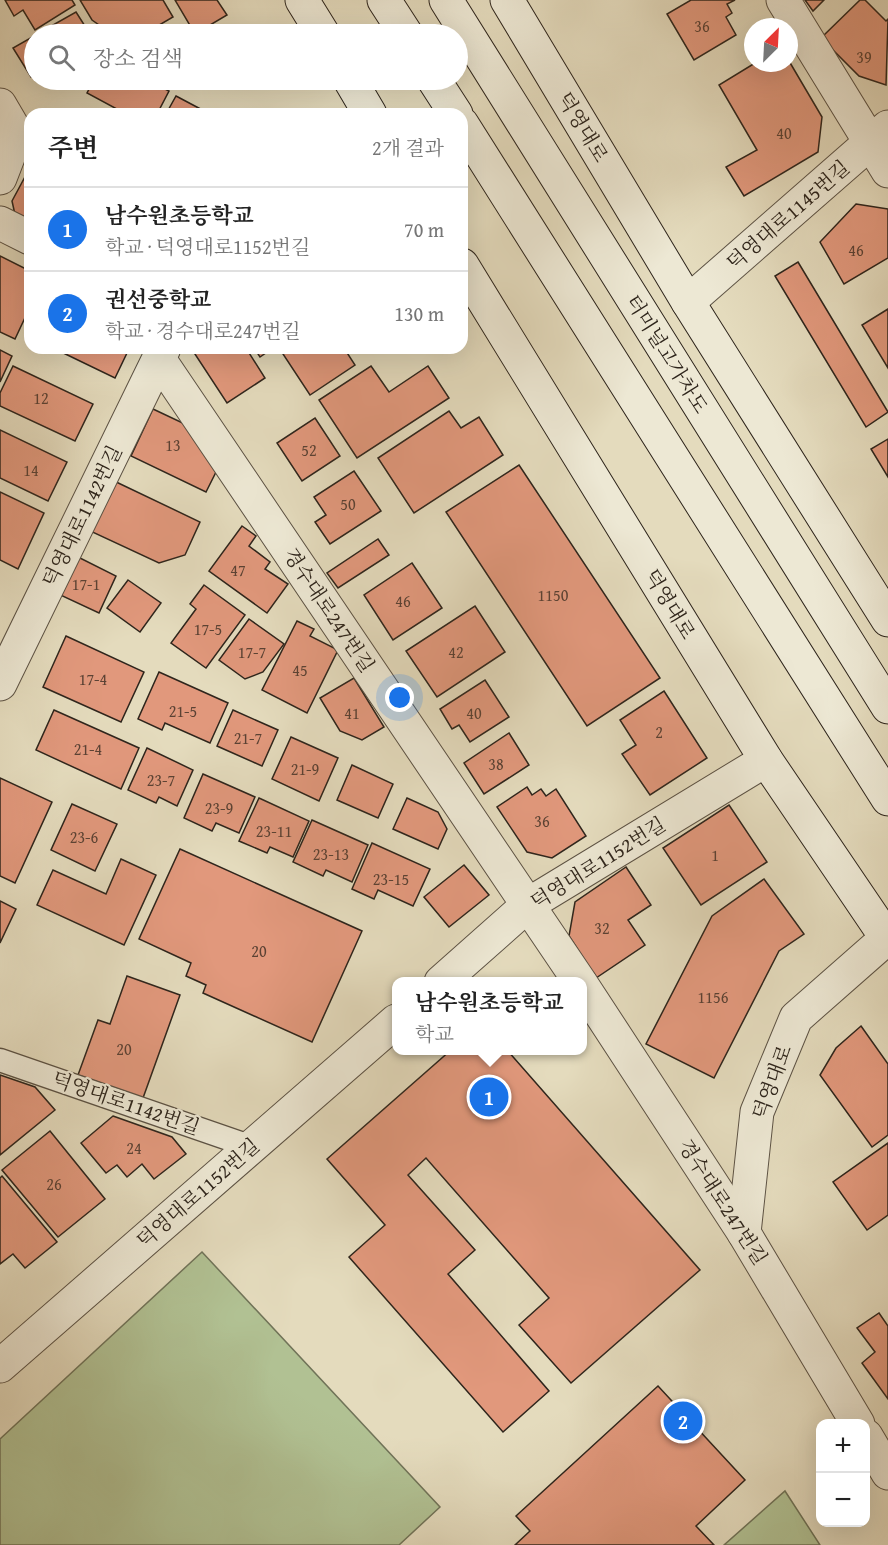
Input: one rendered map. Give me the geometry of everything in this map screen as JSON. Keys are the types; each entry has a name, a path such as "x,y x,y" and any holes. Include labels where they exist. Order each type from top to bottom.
{"street":[{"path":"302,0 317,24"},
{"path":"384,0 400,24"},
{"name":"터미널고가차도","path":"446,0 461,24"},
{"name":"덕영대로","path":"507,0 688,302 888,620"},
{"path":"783,0 879,135 888,171"},
{"name":"터미널고가차도","path":"468,35 888,707"},
{"path":"356,90 366,108"},
{"path":"440,90 452,108"},
{"path":"0,105 17,134 0,178"},
{"path":"468,133 888,799"},
{"name":"덕영대로1145번길","path":"688,302 879,135"},
{"path":"0,223 24,235"},
{"name":"덕영대로","path":"468,275 766,760 887,939 796,1018 757,1112 744,1233"},
{"name":"덕영대로1142번길","path":"0,684 161,354"},
{"name":"경수대로247번길","path":"161,354 577,977"},
{"name":"덕영대로1152번길","path":"446,977 529,904 766,760"},
{"name":"경수대로247번길","path":"587,992 744,1233 855,1419"},
{"name":"덕영대로1152번길","path":"0,1366 392,1024"},
{"path":"870,1443 888,1473"}],"lane":[{"name":"덕영대로1142번길","path":"0,1060 252,1147"}],"green space":[{"path":"202,1252 440,1507 399,1545 0,1545 0,1439"},
{"path":"785,1491 820,1545 724,1545"}],"building":[{"path":"5,0 72,0 75,5 45,24 31,24 23,10 14,16"},
{"path":"80,0 163,0 173,17 161,24 98,24 92,20"},
{"path":"175,0 217,0 227,15 212,24 189,24"},
{"path":"691,0 735,0 727,4 732,13 726,17 736,35 694,60 667,14"},
{"path":"805,0 824,0 813,11"},
{"path":"860,0 865,0 886,21 888,19 886,85 859,76 821,38"},
{"path":"76,12 84,24 55,24"},
{"path":"24,42 24,66 13,48"},
{"path":"744,70 744,72 795,72 822,117 818,152 744,196 726,167 757,150 719,85"},
{"path":"89,90 169,91 160,108 115,108 87,93"},
{"path":"176,96 199,108 169,108"},
{"path":"24,179 24,223 16,219 12,201"},
{"path":"856,204 888,209 888,258 844,284 820,242"},
{"path":"0,256 24,268 24,320 15,339 0,332"},
{"path":"798,262 888,412 866,427 775,276"},
{"path":"888,309 888,368 862,325"},
{"path":"0,350 12,356 0,382"},
{"path":"65,354 127,354 115,378"},
{"path":"195,354 250,354 265,378 227,403"},
{"path":"283,354 348,354 355,365 310,395"},
{"path":"13,366 93,404 75,441 0,406 0,393"},
{"path":"371,366 389,392 428,366 449,398 357,458 319,400"},
{"path":"153,409 204,433 221,462 206,492 131,456"},
{"path":"449,411 461,428 479,417 503,455 414,513 378,458"},
{"path":"315,418 340,456 302,481 277,443"},
{"path":"0,430 67,462 48,501 0,478"},
{"path":"888,439 888,477 871,449"},
{"path":"519,465 660,678 587,726 446,512"},
{"path":"354,471 381,511 330,544 315,522 326,515 314,497"},
{"path":"112,480 200,522 185,555 159,563 88,530"},
{"path":"0,492 44,513 18,569 0,560"},
{"path":"242,526 256,536 249,546 270,562 265,569 288,584 267,613 209,571"},
{"path":"378,539 389,555 338,588 327,573"},
{"path":"74,555 116,576 99,613 56,593"},
{"path":"412,563 442,608 393,640 364,595"},
{"path":"128,580 161,603 140,632 107,608"},
{"path":"204,585 245,615 206,668 171,643 196,609 190,604"},
{"path":"475,606 505,652 437,697 406,651"},
{"path":"249,619 284,644 263,672 245,679 219,660"},
{"path":"297,621 314,629 310,636 338,650 307,713 262,690"},
{"path":"66,636 144,672 121,722 43,687"},
{"path":"159,672 228,703 210,743 165,723 162,730 138,719"},
{"path":"354,678 384,727 362,740 340,731 320,698"},
{"path":"485,680 509,717 470,742 459,725 452,729 440,709"},
{"path":"664,691 707,758 650,795 622,754 636,745 620,720"},
{"path":"54,710 139,748 121,789 36,750"},
{"path":"233,710 278,730 262,766 217,746"},
{"path":"509,733 529,765 484,794 464,763"},
{"path":"291,737 338,758 319,801 272,779"},
{"path":"147,748 193,770 177,806 159,797 156,803 128,790"},
{"path":"352,765 393,784 378,818 337,800"},
{"path":"203,774 255,797 239,833 216,823 212,831 184,818"},
{"path":"0,778 52,802 15,883 0,876"},
{"path":"527,787 532,795 541,789 546,796 556,789 586,836 552,858 527,852 497,807"},
{"path":"259,798 309,821 293,857 270,847 267,853 239,841"},
{"path":"407,798 438,812 447,829 438,849 393,829"},
{"path":"72,804 117,824 95,871 51,850"},
{"path":"729,805 767,862 701,905 663,848"},
{"path":"312,820 368,845 352,882 326,870 323,876 293,862"},
{"path":"372,843 430,869 413,906 378,890 374,899 352,889"},
{"path":"180,849 362,931 312,1042 203,993 206,985 186,976 191,963 139,939"},
{"path":"121,859 156,875 124,945 37,905 53,870 106,894"},
{"path":"464,865 489,895 449,927 424,897"},
{"path":"626,867 651,905 628,920 645,945 596,978 569,936 575,902"},
{"path":"764,879 804,934 779,951 714,1078 646,1044 712,916"},
{"path":"0,901 16,909 0,943"},
{"path":"127,976 180,995 143,1098 78,1075 98,1020 110,1024"},
{"path":"861,1026 888,1064 888,1135 872,1147 820,1075 836,1048"},
{"path":"445,1055 511,1055 700,1270 571,1383 519,1325 549,1298 426,1158 408,1175 475,1250 448,1274 549,1391 503,1432 349,1257 385,1225 327,1159"},
{"path":"0,1075 35,1087 55,1110 0,1155"},
{"path":"113,1116 172,1137 186,1154 154,1179 142,1164 127,1177 117,1165 106,1173 81,1143"},
{"path":"50,1131 105,1199 58,1237 2,1170"},
{"path":"888,1143 888,1215 867,1230 833,1182"},
{"path":"2,1176 57,1242 25,1268 13,1254 0,1264 0,1178"},
{"path":"879,1313 888,1326 888,1399 862,1363 875,1352 857,1328"},
{"path":"658,1386 745,1480 696,1526 714,1545 515,1545 530,1531 516,1516"}],"place":[{"name":"남수원초등학교","path":"489,1097"},
{"name":"권선중학교","path":"683,1421"}]}
